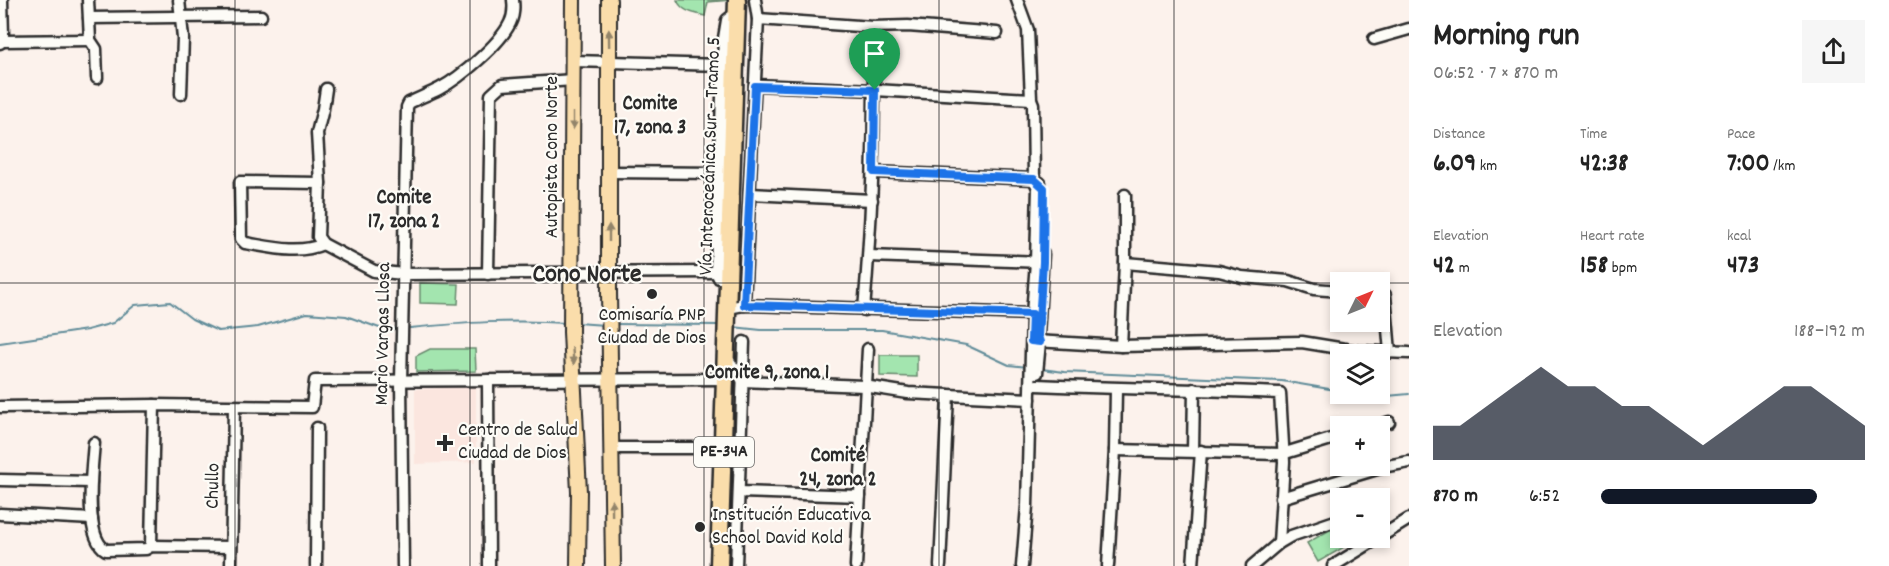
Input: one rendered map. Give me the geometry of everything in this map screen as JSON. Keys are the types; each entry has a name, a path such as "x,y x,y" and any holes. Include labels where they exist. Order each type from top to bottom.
{"highway":[{"name":"Vía Interoceánica Sur - Tramo 5","path":"719,566 726,338 732,306 737,6"}],"main road":[{"name":"Autopista Cono Norte","path":"573,0 571,332 579,492 578,566"},
{"path":"609,0 609,272 613,566"}],"street":[{"path":"3,0 3,35 0,42 90,40"},
{"path":"88,0 90,40 96,49 97,78"},
{"path":"179,0 183,38 181,94"},
{"name":"Mario Vargas Llosa","path":"403,566 401,381 406,116 410,103 438,90 483,55 509,24 514,11 513,0"},
{"path":"732,306 750,194 758,19 755,0"},
{"path":"1017,0 1028,30 1033,104 1034,179 1038,188 1040,262 1038,336 1030,399 1027,506 1022,566"},
{"path":"732,306 716,272 722,65 727,20 737,6"},
{"path":"88,18 261,16"},
{"path":"758,19 997,33"},
{"path":"864,310 874,172 873,27"},
{"path":"1374,39 1409,29"},
{"path":"573,61 722,65"},
{"path":"488,274 491,95 502,85 573,80"},
{"path":"755,86 1031,99"},
{"path":"326,89 317,133 320,183 318,237 323,244 374,271 403,274 716,272"},
{"path":"609,172 719,173"},
{"path":"874,172 1034,179"},
{"path":"320,183 240,182 241,239 245,243 281,250 313,248 323,244"},
{"path":"750,194 872,200"},
{"path":"1121,346 1125,263 1125,195"},
{"path":"869,256 1040,262"},
{"path":"1029,566 1037,385 1036,341 1032,314 1040,262"},
{"path":"1125,263 1288,280 1314,289 1330,290"},
{"path":"732,306 1032,314"},
{"path":"1036,341 1121,346 1302,342 1330,347"},
{"path":"736,566 744,342"},
{"path":"856,566 864,386 868,349"},
{"path":"1390,352 1409,353"},
{"path":"726,356 743,381"},
{"path":"0,407 154,405 312,407 315,381 726,379"},
{"path":"488,380 489,566"},
{"path":"743,381 864,386 908,393 1030,399"},
{"path":"1037,385 1280,393 1284,462 1279,543"},
{"path":"1108,566 1116,389"},
{"path":"1193,566 1197,451 1194,389"},
{"path":"940,566 948,395"},
{"path":"151,546 154,405"},
{"name":"Chullo","path":"231,566 234,407"},
{"path":"316,566 317,428"},
{"path":"1115,450 1282,454 1330,439"},
{"path":"94,443 91,482 92,519 101,547 106,550 146,549 151,546 231,547"},
{"path":"611,448 724,448"},
{"path":"1281,498 1387,466 1409,462"},
{"path":"0,480 91,482"},
{"path":"739,492 860,496"},
{"path":"0,514 92,519"},
{"path":"1333,566 1409,519"},
{"path":"1252,566 1291,536 1330,523"}],"shaded area":[{"name":"Centro de Salud Ciudad de Dios","path":"476,387 476,462 415,464 415,389"}],"green space":[{"path":"677,0 731,0 708,2 705,16 685,10"},
{"path":"420,283 459,284 458,304 420,303"},
{"path":"430,349 475,349 476,371 416,372 416,356"},
{"path":"880,355 917,355 917,377 880,376"},
{"path":"1330,530 1330,548 1342,548 1318,562 1307,543"}],"waterway":[{"path":"0,343 87,330 113,323 135,305 170,302 192,319 218,331 258,327 307,313 346,316 385,330 396,329"},
{"path":"410,328 488,322 566,323"},
{"path":"577,323 605,325"},
{"path":"613,324 719,325"},
{"path":"733,327 761,330 882,330 966,345 1009,365 1028,367"},
{"path":"1042,369 1064,372 1282,381 1330,389"},
{"path":"1390,396 1409,394"}],"place":[{"name":"Comisaría PNP Ciudad de Dios","path":"652,294"},
{"name":"Centro de Salud Ciudad de Dios","path":"445,443"},
{"name":"Institución Educativa School David Kold","path":"700,527"}],"district":[{"name":"Comite 17, zona 3","path":"650,117"},
{"name":"Comite 17, zona 2","path":"404,211"},
{"name":"Cono Norte","path":"587,275"},
{"name":"Comite 9, zona 1","path":"767,374"},
{"name":"Comité 24, zona 2","path":"838,469"}],"route":[{"path":"755,86 875,90 874,172 1034,179 1044,188 1043,262 1038,336 1040,342 1031,341 1032,314 744,305 755,86"}]}
